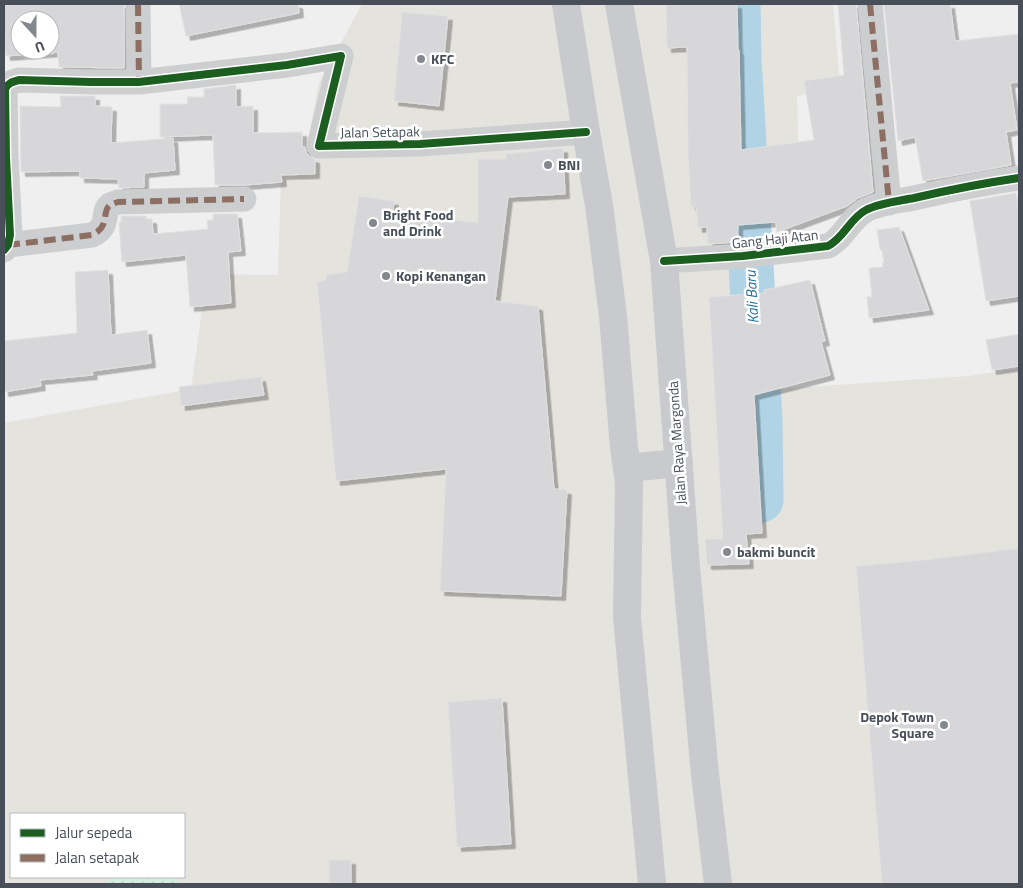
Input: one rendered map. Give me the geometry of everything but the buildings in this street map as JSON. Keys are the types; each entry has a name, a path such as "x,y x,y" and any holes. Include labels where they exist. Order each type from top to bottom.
{"main road":[{"path":"566,4 599,206 613,316 629,505 627,617 652,884"},
{"name":"Jalan Raya Margonda","path":"619,4 664,261 693,652 718,884"},
{"path":"627,468 679,463"}],"street":[{"path":"138,4 139,82 19,80 6,84 6,157 10,235 6,248 92,235 98,232 104,225 110,205 118,202 244,199"},
{"path":"870,4 889,203"},
{"name":"Jalan Setapak","path":"139,82 286,65 341,56 320,146 420,144 586,132"},
{"name":"Gang Haji Atan","path":"664,261 755,255 828,246 835,242 858,215 867,209 987,182 1019,178"}],"shaded area":[{"path":"362,4 833,4 840,85 797,96 799,156 743,156 749,391 969,376 1019,368 1019,884 4,884 4,423 191,389 207,274 278,275 281,177 308,144 318,85"}],"green space":[{"path":"111,878 174,878 180,884 105,884"}],"waterway":[{"name":"Kali Baru","path":"738,4 739,59 760,420 761,500"}],"marked path":[{"path":"138,4 139,82"},
{"path":"870,4 889,203"},
{"path":"8,245 92,235 102,228 107,208 118,202 244,199"}],"cycle path":[{"path":"4,250 8,245 10,235 5,89 10,83 19,80 139,82 287,65 341,56 319,146 420,144 586,132"},
{"path":"664,261 743,256 828,246 860,214 871,208 953,189 1019,178"}],"place":[{"name":"KFC","path":"421,59"},
{"name":"BNI","path":"548,165"},
{"name":"Bright Food and Drink","path":"373,223"},
{"name":"Kopi Kenangan","path":"386,276"},
{"name":"bakmi buncit","path":"727,552"},
{"name":"Depok Town Square","path":"944,725"}]}
